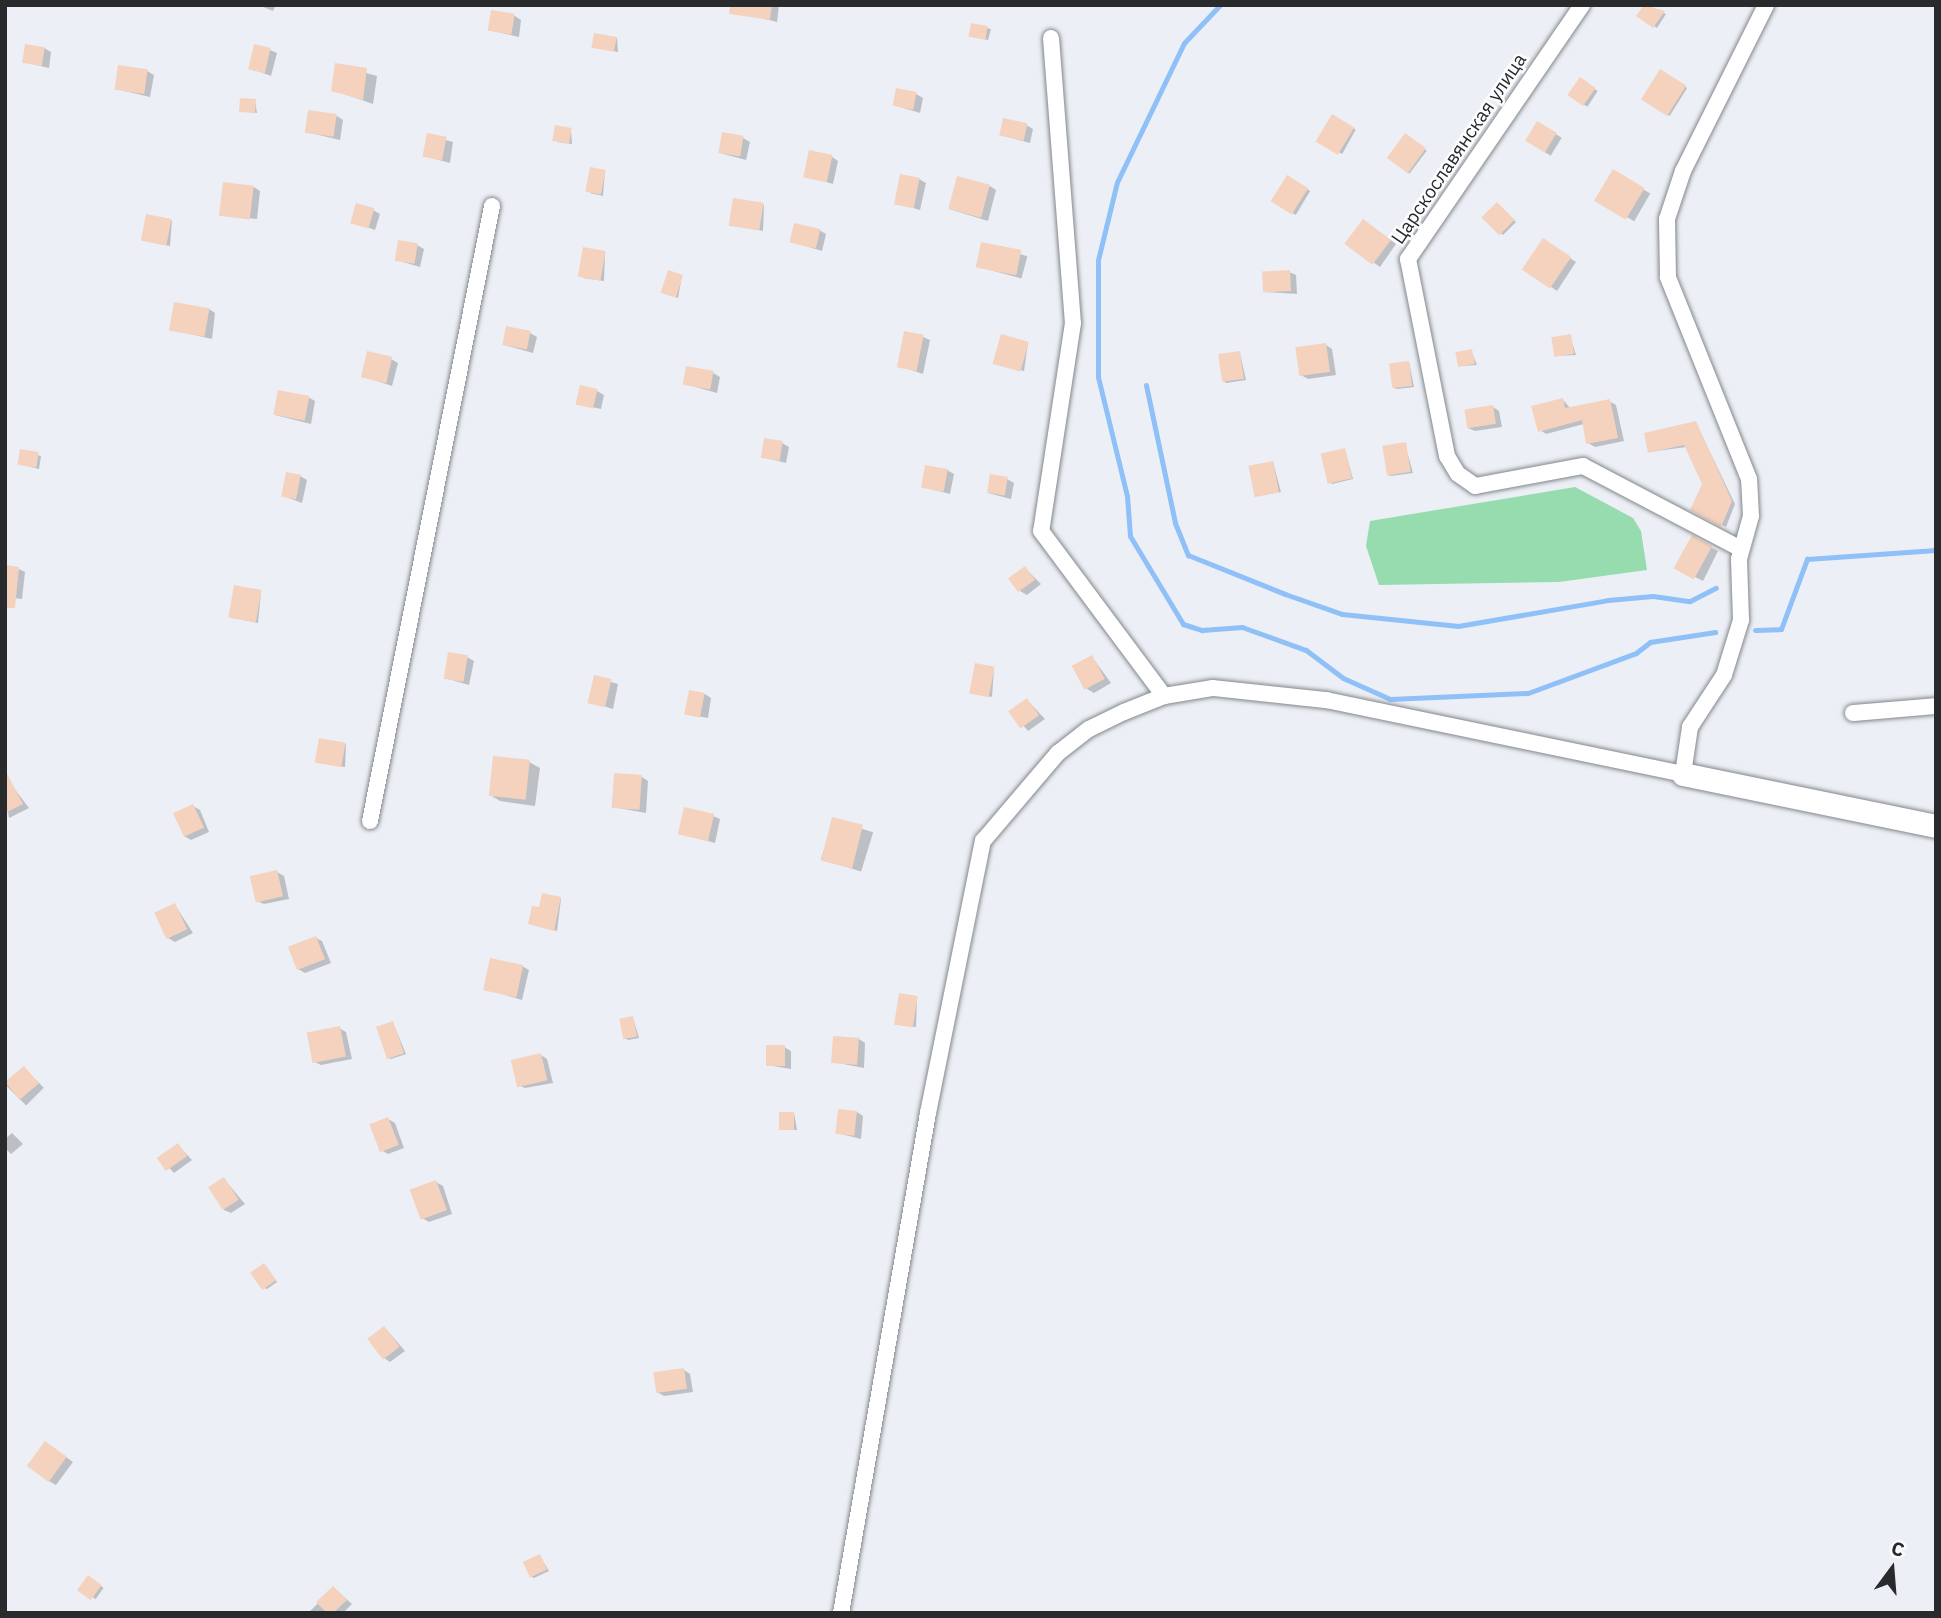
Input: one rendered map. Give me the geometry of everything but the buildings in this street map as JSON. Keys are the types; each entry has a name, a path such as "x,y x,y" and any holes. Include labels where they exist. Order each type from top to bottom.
{"street":[{"name":"Царскославянская улица","path":"1582,5 1408,259 1447,456 1458,474 1475,486 1583,466 1741,550"},
{"path":"1683,774 1690,727 1724,675 1741,620 1741,550 1751,516 1749,479 1668,277 1667,219 1683,171 1766,5"},
{"path":"1051,38 1073,323 1041,531 1164,696"},
{"path":"370,821 492,206"},
{"path":"841,1613 928,1113 983,841 1058,753 1089,729 1164,696 1213,688 1314,698 1936,826"},
{"path":"1853,713 1936,706"}],"green space":[{"path":"1575,487 1633,518 1641,531 1647,570 1559,582 1379,585 1366,546 1370,521"}],"waterway":[{"path":"1220,5 1184,43 1117,182 1098,260 1098,377 1127,496 1130,536 1183,624 1202,630 1242,627 1306,650 1343,678 1390,699 1528,693 1636,653 1650,642 1715,632"},
{"path":"1146,385 1175,523 1188,555 1285,594 1342,614 1458,626 1608,600 1653,596 1690,601 1716,588"},
{"path":"1755,630 1781,629 1807,559 1936,550"}]}
